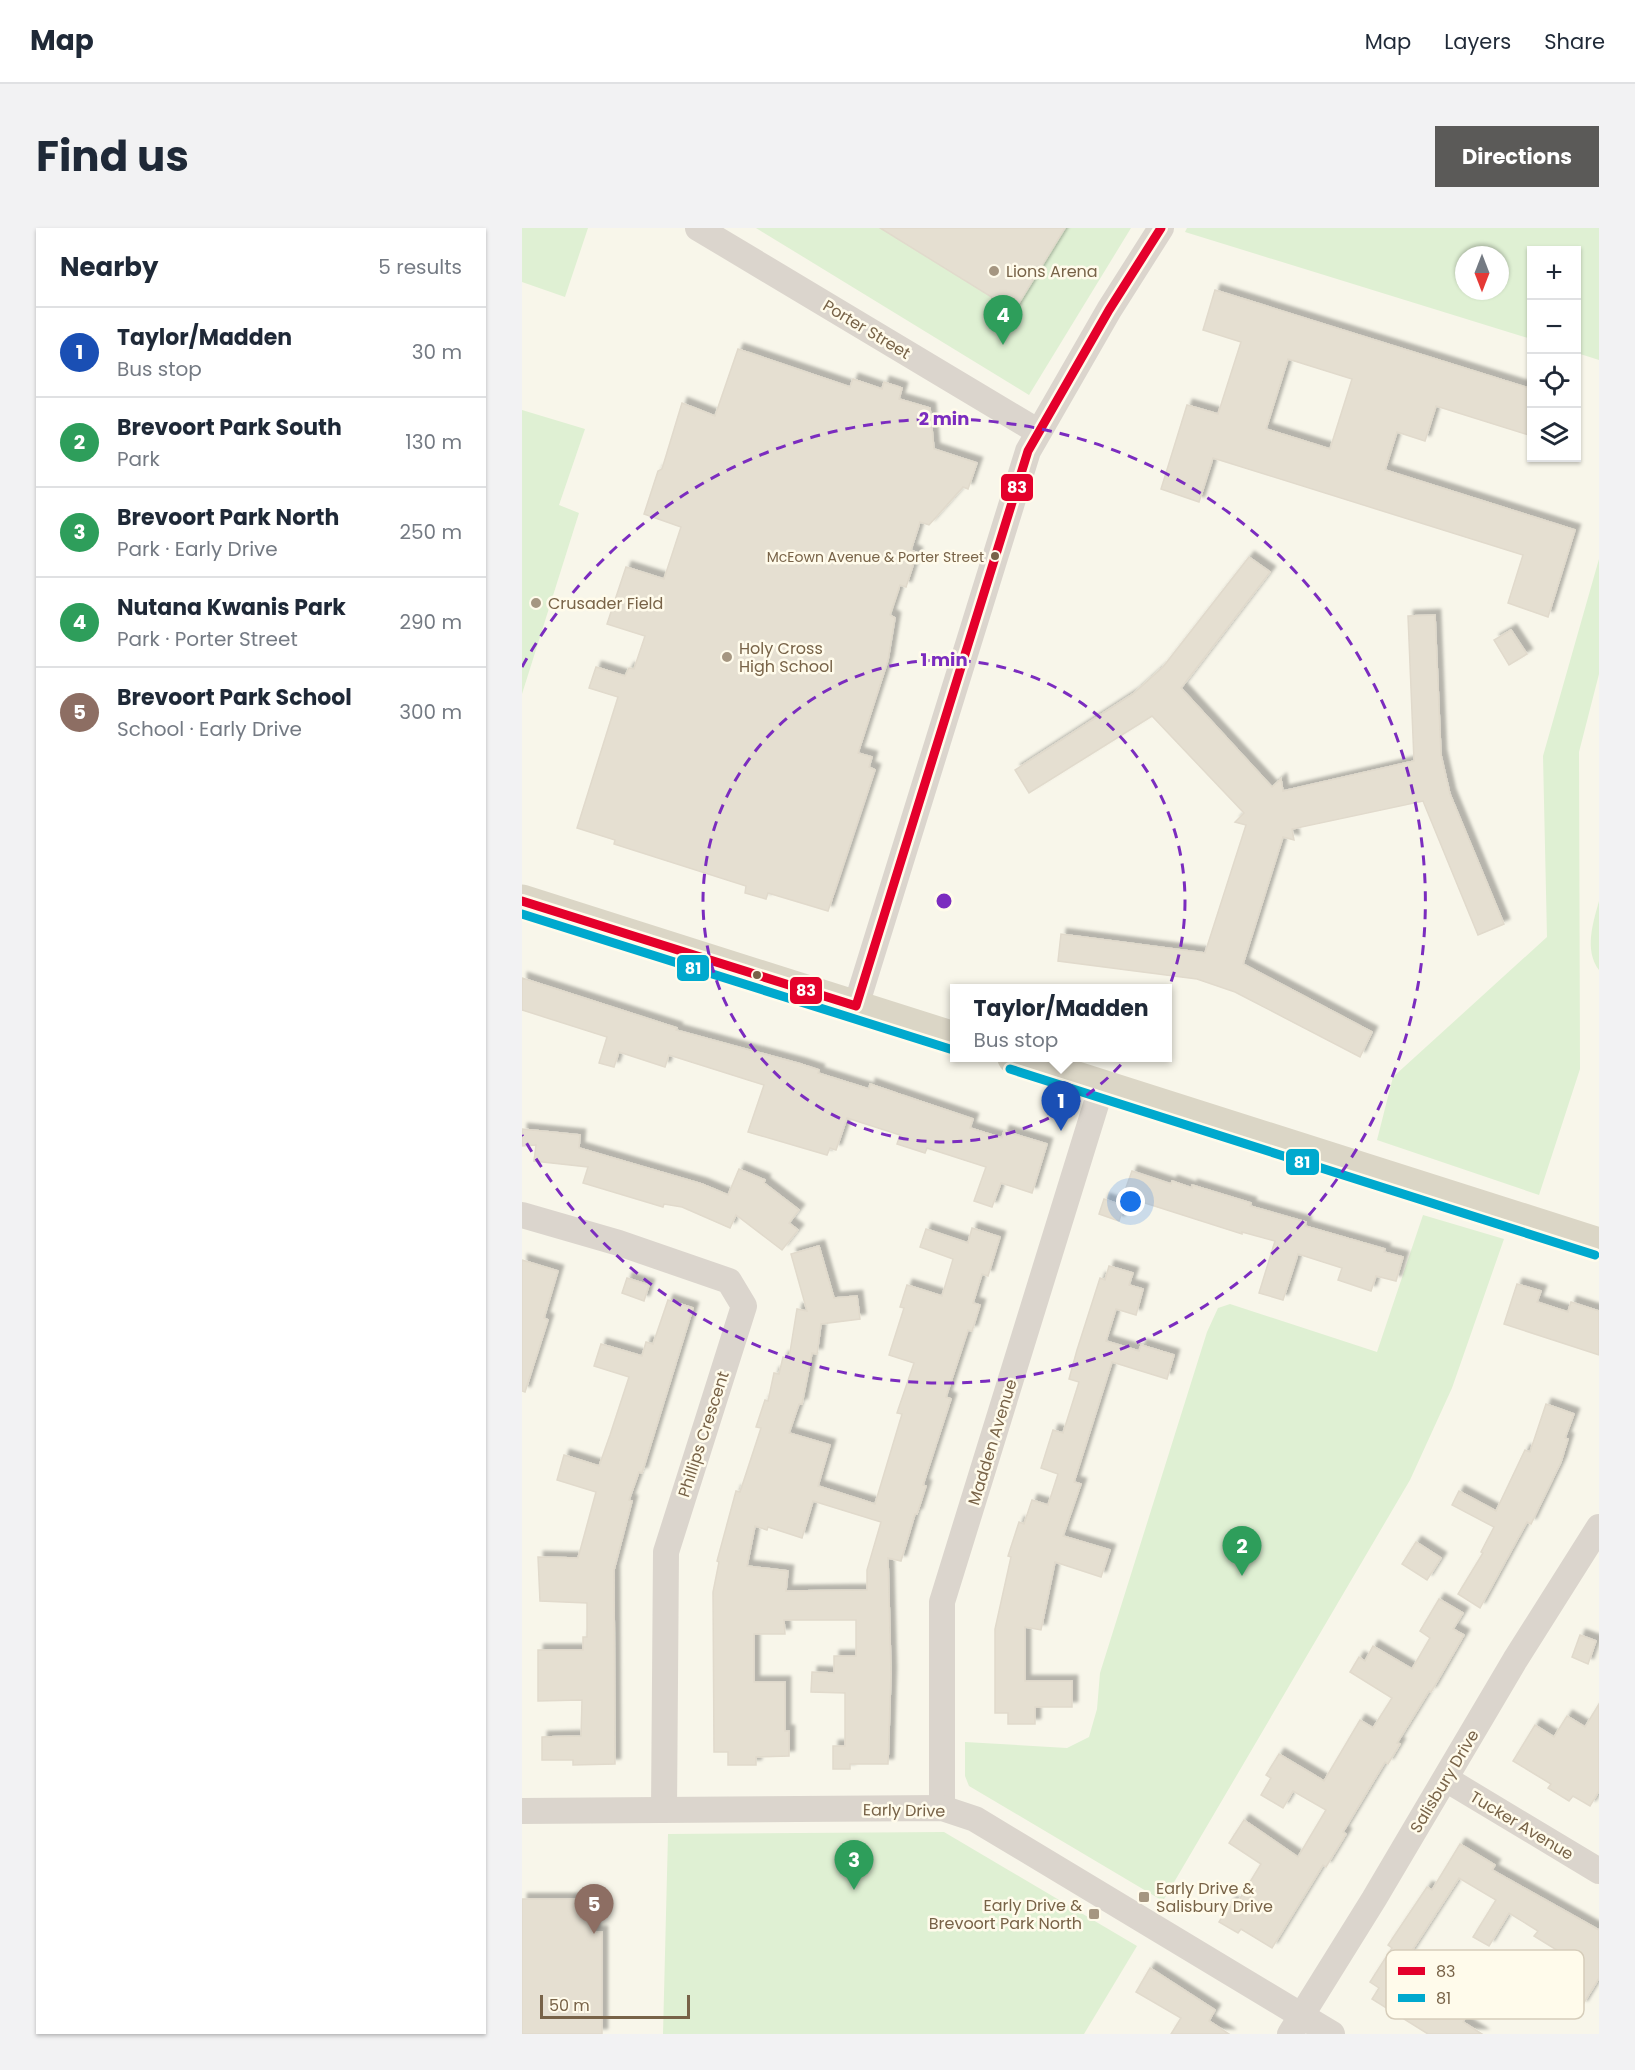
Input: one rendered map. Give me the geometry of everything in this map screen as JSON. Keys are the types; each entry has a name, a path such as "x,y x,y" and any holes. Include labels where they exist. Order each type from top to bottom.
{"main road":[{"path":"522,900 950,1037"},
{"path":"1027,1062 1599,1244"}],"street":[{"name":"Porter Street","path":"698,228 1037,431"},
{"path":"856,1006 1028,451 1037,431 1161,228"},
{"name":"Madden Avenue","path":"942,1808 942,1602 1102,1085"},
{"name":"Phillips Crescent","path":"522,1215 619,1243 729,1281 744,1306 666,1552 664,1810"},
{"name":"Salisbury Drive","path":"1296,2024 1446,1779 1515,1660 1596,1542"},
{"name":"Tucker Avenue","path":"1446,1779 1599,1871"},
{"name":"Early Drive","path":"522,1811 942,1808 975,1820 1296,2024 1332,2034"}],"green space":[{"path":"522,228 588,228 565,297 522,282"},
{"path":"756,228 1131,228 1029,395"},
{"path":"1187,228 1599,228 1599,360 1581,354 1581,246 1527,246 1527,338 1185,232"},
{"name":"Crusader Field","path":"522,410 585,429 559,505 579,513 522,694"},
{"path":"1599,559 1599,674 1579,752 1580,1069 1539,1195 1377,1140 1393,1077 1547,937 1543,756"},
{"path":"1599,901 1599,970 1592,954 1591,936"},
{"path":"1423,1215 1504,1239 1452,1388 1410,1480 1163,1901 969,1786 965,1776 965,1742 1067,1748 1089,1737 1097,1709 1100,1673 1207,1332 1218,1308 1230,1304 1377,1352"},
{"path":"944,1832 1137,1946 1084,2034 663,2034 668,1834"}],"building":[{"name":"Lions Arena","path":"880,228 1065,228 1014,311"},
{"path":"1215,290 1527,387 1527,434 1436,406 1425,441 1397,432 1385,470 1575,530 1548,617 1508,603 1523,555 1213,458 1199,502 1161,489 1187,405 1218,414 1241,342 1203,330","holes":["1288,359 1352,379 1330,449 1266,429"]},
{"name":"Holy Cross High School","path":"738,349 850,387 853,379 882,389 884,382 902,388 899,399 930,408 934,449 977,463 968,489 963,487 929,525 920,522 911,550 917,553 906,587 900,585 890,615 895,618 888,660 858,753 872,757 869,767 875,770 828,911 768,893 766,899 745,893 746,886 614,844 615,840 577,828 618,697 589,688 596,667 625,676 629,668 634,669 645,636 607,624 626,567 664,579 681,527 644,514 658,471 662,469 682,403 715,416"},
{"path":"1249,557 1270,572 1181,688 1272,787 1281,779 1283,791 1414,761 1408,616 1435,615 1441,755 1450,794 1504,924 1478,935 1423,801 1292,829 1294,840 1283,837 1243,964 1372,1032 1360,1057 1235,992 1197,979 1058,961 1061,934 1205,953 1246,825 1235,822 1244,813 1152,716 1029,793 1015,770 1133,694 1163,667"},
{"path":"1511,630 1527,654 1509,665 1494,640"},
{"path":"522,978 677,1028 676,1030 801,1064 819,1070 818,1073 869,1089 870,1084 973,1119 970,1128 1002,1138 1004,1131 1047,1144 1032,1193 1001,1183 992,1207 974,1201 986,1167 927,1148 925,1153 897,1144 900,1135 847,1118 836,1150 830,1148 827,1155 748,1132 764,1085 669,1055 665,1067 619,1052 614,1067 599,1063 607,1037 522,1010"},
{"path":"522,1129 580,1135 579,1148 702,1184 728,1195 739,1169 765,1180 764,1183 799,1210 789,1223 798,1230 782,1250 736,1215 730,1228 682,1207 664,1204 663,1207 583,1183 588,1167 534,1161 536,1145 522,1146"},
{"path":"1132,1171 1171,1184 1172,1181 1192,1188 1192,1185 1251,1203 1250,1206 1306,1222 1305,1226 1385,1249 1384,1252 1403,1257 1396,1281 1376,1276 1371,1291 1338,1280 1342,1268 1298,1254 1283,1300 1259,1293 1275,1241 1242,1232 1242,1234 1123,1196"},
{"path":"1104,1199 1124,1206 1119,1221 1099,1214"},
{"path":"972,1228 1000,1237 988,1276 982,1274 973,1303 980,1305 972,1331 968,1330 946,1397 951,1399 901,1561 888,1558 891,1673 888,1764 850,1764 850,1769 833,1769 833,1746 845,1746 845,1693 811,1692 812,1672 834,1673 834,1656 856,1656 856,1620 784,1620 785,1634 754,1634 754,1682 785,1682 785,1731 789,1731 789,1756 756,1757 756,1765 728,1765 728,1752 714,1752 713,1592 719,1562 717,1561 736,1491 740,1492 761,1428 756,1427 765,1400 768,1401 774,1373 779,1374 783,1357 789,1358 797,1309 807,1311 791,1254 819,1246 834,1298 857,1296 860,1319 821,1324 817,1354 812,1353 802,1404 799,1404 789,1433 830,1445 818,1486 875,1504 902,1414 897,1413 914,1363 889,1355 904,1308 900,1307 907,1285 942,1296 953,1259 920,1247 926,1229 968,1243","holes":["813,1501 881,1522 867,1570 867,1590 786,1591 788,1571 747,1566 755,1526 767,1530 768,1527 802,1538"]},
{"path":"522,1260 558,1271 544,1318 548,1320 525,1392 522,1391"},
{"path":"1109,1266 1133,1273 1129,1285 1143,1289 1136,1315 1116,1309 1106,1341 1139,1351 1141,1345 1174,1355 1167,1379 1112,1362 1074,1482 1081,1484 1063,1536 1110,1550 1101,1577 1055,1562 1041,1630 1025,1627 1025,1681 1072,1681 1072,1707 1035,1707 1035,1724 1008,1724 1008,1713 995,1713 995,1629 1011,1557 1008,1556 1019,1522 1024,1524 1032,1500 1048,1505 1058,1474 1041,1468 1053,1430 1063,1433 1079,1382 1069,1379 1100,1278 1105,1280"},
{"path":"627,1278 649,1285 644,1301 622,1293"},
{"path":"1517,1284 1541,1291 1537,1302 1568,1312 1571,1302 1599,1311 1599,1355 1504,1324"},
{"path":"668,1300 693,1308 642,1473 639,1472 629,1500 632,1501 614,1570 615,1764 573,1765 573,1760 542,1760 542,1737 581,1736 582,1700 538,1701 538,1650 583,1650 583,1637 587,1637 587,1603 540,1601 538,1557 578,1558 596,1492 557,1480 564,1455 599,1466 629,1377 594,1366 601,1344 642,1356 646,1342 653,1344"},
{"path":"1546,1404 1574,1414 1565,1438 1568,1439 1561,1462 1531,1524 1527,1522 1480,1608 1458,1594 1483,1553 1481,1552 1494,1527 1452,1505 1459,1491 1496,1511 1525,1450 1530,1452"},
{"path":"1416,1542 1441,1558 1427,1580 1402,1564"},
{"path":"1439,1599 1463,1613 1453,1629 1464,1635 1431,1692 1429,1691 1397,1743 1400,1744 1388,1764 1385,1762 1343,1832 1346,1834 1326,1867 1323,1865 1272,1948 1241,1929 1238,1933 1219,1922 1231,1902 1236,1905 1261,1864 1229,1843 1244,1820 1298,1857 1326,1810 1293,1791 1283,1808 1261,1795 1271,1778 1266,1775 1279,1754 1324,1781 1360,1720 1373,1728 1392,1698 1350,1672 1359,1657 1365,1661 1373,1646 1412,1669 1430,1638 1420,1631"},
{"path":"1580,1635 1596,1641 1588,1664 1572,1657"},
{"path":"1599,1704 1599,1791 1590,1806 1573,1796 1569,1801 1548,1788 1551,1784 1513,1761 1535,1725 1554,1737 1567,1716 1585,1727"},
{"path":"1460,1844 1495,1865 1492,1870 1599,1930 1599,1978 1584,2003 1584,1950 1557,1950 1534,1936 1538,1931 1509,1913 1489,1946 1473,1937 1496,1900 1459,1878 1412,1950 1391,1950 1392,1948 1388,1945 1427,1887 1432,1890"},
{"path":"522,1899 594,1899 594,1932 602,1932 602,2034 522,2034"},
{"path":"1386,1957 1386,2008 1372,1999 1379,1988 1370,1982"},
{"path":"1150,1968 1215,2010 1209,2021 1229,2034 1171,2034 1181,2018 1136,1992"},
{"path":"1404,2019 1464,2019 1463,2022 1482,2034 1428,2034"}],"transit line":[{"name":"83","path":"522,901 856,1006 1028,451 1109,310 1161,228"},
{"name":"81","path":"522,914 950,1049"},
{"name":"81","path":"1010,1069 1595,1255"}],"place":[{"name":"Lions Arena","path":"994,271"},
{"name":"Nutana Kwanis Park","path":"1003,345"},
{"name":"McEown Avenue & Porter Street","path":"995,556"},
{"name":"Crusader Field","path":"536,603"},
{"name":"Holy Cross High School","path":"727,657"},
{"name":"Taylor/Madden","path":"1061,1131"},
{"name":"Brevoort Park South","path":"1242,1576"},
{"name":"Brevoort Park North","path":"854,1890"},
{"name":"Early Drive & Salisbury Drive","path":"1144,1897"},
{"name":"Early Drive & Brevoort Park North","path":"1094,1914"},
{"name":"Brevoort Park School","path":"594,1934"}]}
